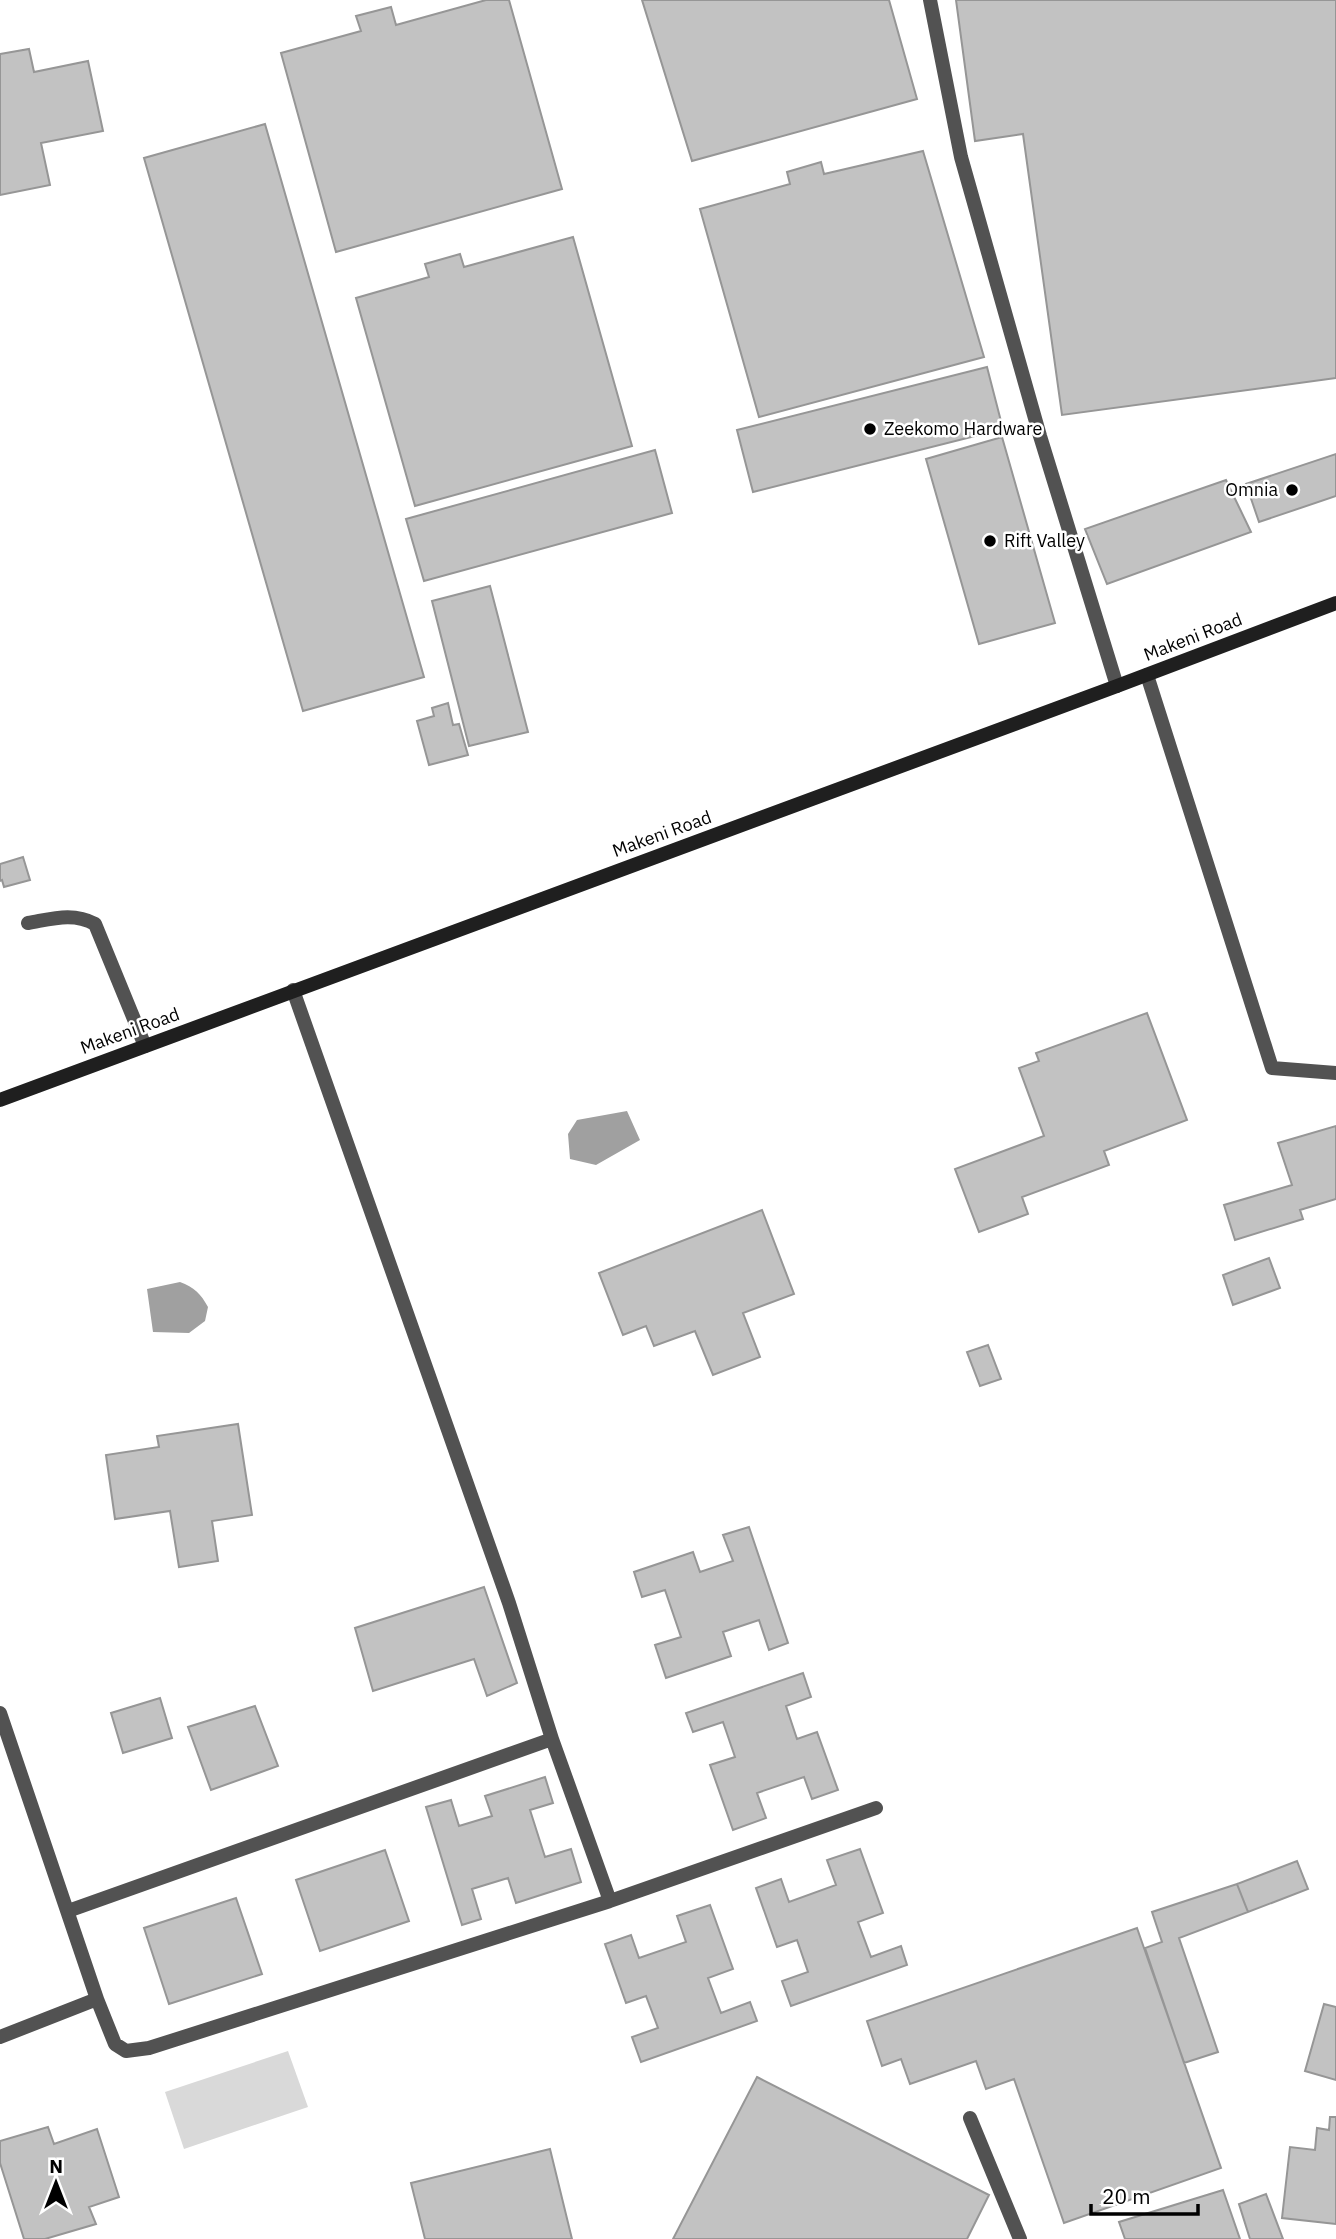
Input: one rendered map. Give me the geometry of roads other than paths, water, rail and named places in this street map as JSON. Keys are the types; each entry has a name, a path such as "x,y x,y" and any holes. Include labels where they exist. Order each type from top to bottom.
{"main road":[{"name":"Makeni Road","path":"0,1100 1336,603"}],"street":[{"path":"930,0 961,156 1040,436 1117,686"},
{"path":"1147,675 1272,1068 1336,1073"},
{"path":"28,923 82,917 95,924 145,1046"},
{"path":"293,990 509,1603 552,1739 610,1900"},
{"path":"0,1713 97,1999 115,2044 125,2051 149,2048 610,1900 876,1808"},
{"path":"68,1910 552,1739"},
{"path":"0,2037 97,1999"},
{"path":"970,2118 1020,2239"}],"place":[{"name":"Zeekomo Hardware","path":"870,429"},
{"name":"Omnia","path":"1292,490"},
{"name":"Rift Valley","path":"990,541"}]}
